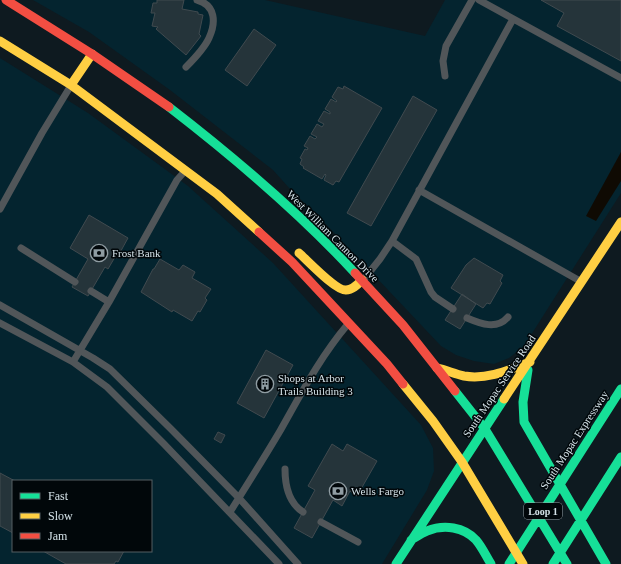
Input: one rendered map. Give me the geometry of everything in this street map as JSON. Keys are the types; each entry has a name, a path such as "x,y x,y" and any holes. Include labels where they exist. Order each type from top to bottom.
{"main road":[{"name":"West William Cannon Drive","path":"6,0 92,54 156,97 217,144 289,208 341,258 403,325 485,429 567,564"},
{"path":"0,41 71,85 217,194 292,262 387,364 433,421 462,462 523,564"},
{"path":"71,85 92,54"},
{"path":"234,210 263,224 269,229"},
{"name":"South Mopac Service Road","path":"396,564 410,540 530,362 621,222"},
{"path":"294,248 339,288 345,291 350,290 362,280"},
{"path":"437,368 464,376 483,376 499,373 530,362 523,402 522,412 524,422 606,564"},
{"name":"South Mopac Expressway","path":"508,564 621,389"},
{"name":"Loop 1","path":"553,564 621,457"},
{"path":"410,540 431,530 446,527 457,529 467,533 477,540 491,564"}],"lane":[{"path":"186,67 205,46 212,26 213,16 211,10 208,5 197,0"},
{"path":"445,76 443,61 446,46 472,0"},
{"path":"479,0 621,78"},
{"path":"362,280 380,259 392,241 513,19"},
{"path":"0,210 42,133 71,85"},
{"path":"73,362 109,302 177,180 185,170"},
{"path":"419,190 582,282"},
{"path":"392,241 416,259 431,292 453,309"},
{"path":"21,248 75,282"},
{"path":"91,291 109,302"},
{"path":"0,305 93,358 110,370 239,498 298,564"},
{"path":"467,318 480,324 489,325 499,324 505,321 508,317"},
{"path":"0,323 73,362 107,388 131,410 279,564"},
{"path":"230,512 279,432 317,365 332,343 349,323"},
{"path":"285,469 285,481 289,496 303,512"},
{"path":"321,522 358,542"}],"shaded area":[{"path":"33,0 265,0 425,36 445,0 621,0 621,193 524,346 509,358 494,364 474,361 456,355 441,346 273,170 170,90 89,32"},
{"path":"0,58 88,113 188,186 273,263 421,425 433,448 434,471 427,490 382,564 0,564"},
{"path":"621,152 621,181 596,221 586,216"}],"building":[{"path":"157,0 184,0 182,9 198,12 198,14 203,15 199,34 201,36 186,55 156,29 158,27 152,26 155,13 151,13 153,3 157,3"},
{"path":"541,0 621,0 621,61 557,26 564,13"},
{"path":"254,29 276,45 247,86 225,70"},
{"path":"344,86 382,108 339,182 336,181 333,185 324,180 325,174 322,179 303,168 304,167 300,164 302,159 300,158 305,149 307,150 308,148 304,146 310,136 315,139 317,137 311,134 317,124 322,127 324,124 318,121 324,111 330,114 330,112 325,109 331,99 336,102 337,101 332,97 338,87 343,89"},
{"path":"413,96 437,110 371,226 347,213"},
{"name":"Frost Bank","path":"89,215 128,238 117,258 115,257 108,269 105,267 88,296 72,287 88,259 70,248"},
{"path":"474,258 503,275 500,281 502,283 490,304 487,303 483,308 451,288 466,265"},
{"path":"160,259 179,270 183,265 195,272 192,278 211,289 205,298 207,300 200,312 198,311 192,321 173,310 172,312 141,292"},
{"path":"462,294 476,304 460,329 445,320"},
{"name":"Shops at Arbor Trails Building 3","path":"266,350 293,365 264,418 237,403"},
{"path":"218,432 225,435 221,443 214,439"},
{"name":"Wells Fargo","path":"332,444 343,451 347,444 377,461 357,496 350,491 342,506 333,500 312,538 294,528 315,490 308,486"},
{"path":"0,473 13,480 12,532 0,526"},
{"path":"45,552 123,552 118,562 116,561 114,564 66,564"}],"traffic: fast":[{"path":"169,107 266,186 312,228 355,273"},
{"path":"528,370 523,402 524,422 606,564"},
{"path":"509,564 621,389"},
{"path":"455,391 485,429 567,564"},
{"path":"396,564 504,399"},
{"path":"553,564 621,457"},
{"path":"411,540 433,529 447,527 460,530 466,532 476,540 491,564"}],"traffic: slow":[{"path":"0,41 71,85 217,194 259,232"},
{"path":"71,85 92,54"},
{"path":"504,399 621,222"},
{"path":"299,253 329,281 341,289 351,289 362,280"},
{"path":"437,368 464,376 481,377 498,374 530,362"},
{"path":"403,384 433,421 462,462 523,564"}],"traffic: jam":[{"path":"6,0 92,54 169,107"},
{"path":"259,232 292,262 387,364 403,384"},
{"path":"355,273 403,325 455,391"}],"place":[{"name":"Frost Bank","path":"99,253"},
{"name":"Shops at Arbor Trails Building 3","path":"265,384"},
{"name":"Wells Fargo","path":"338,491"}]}
